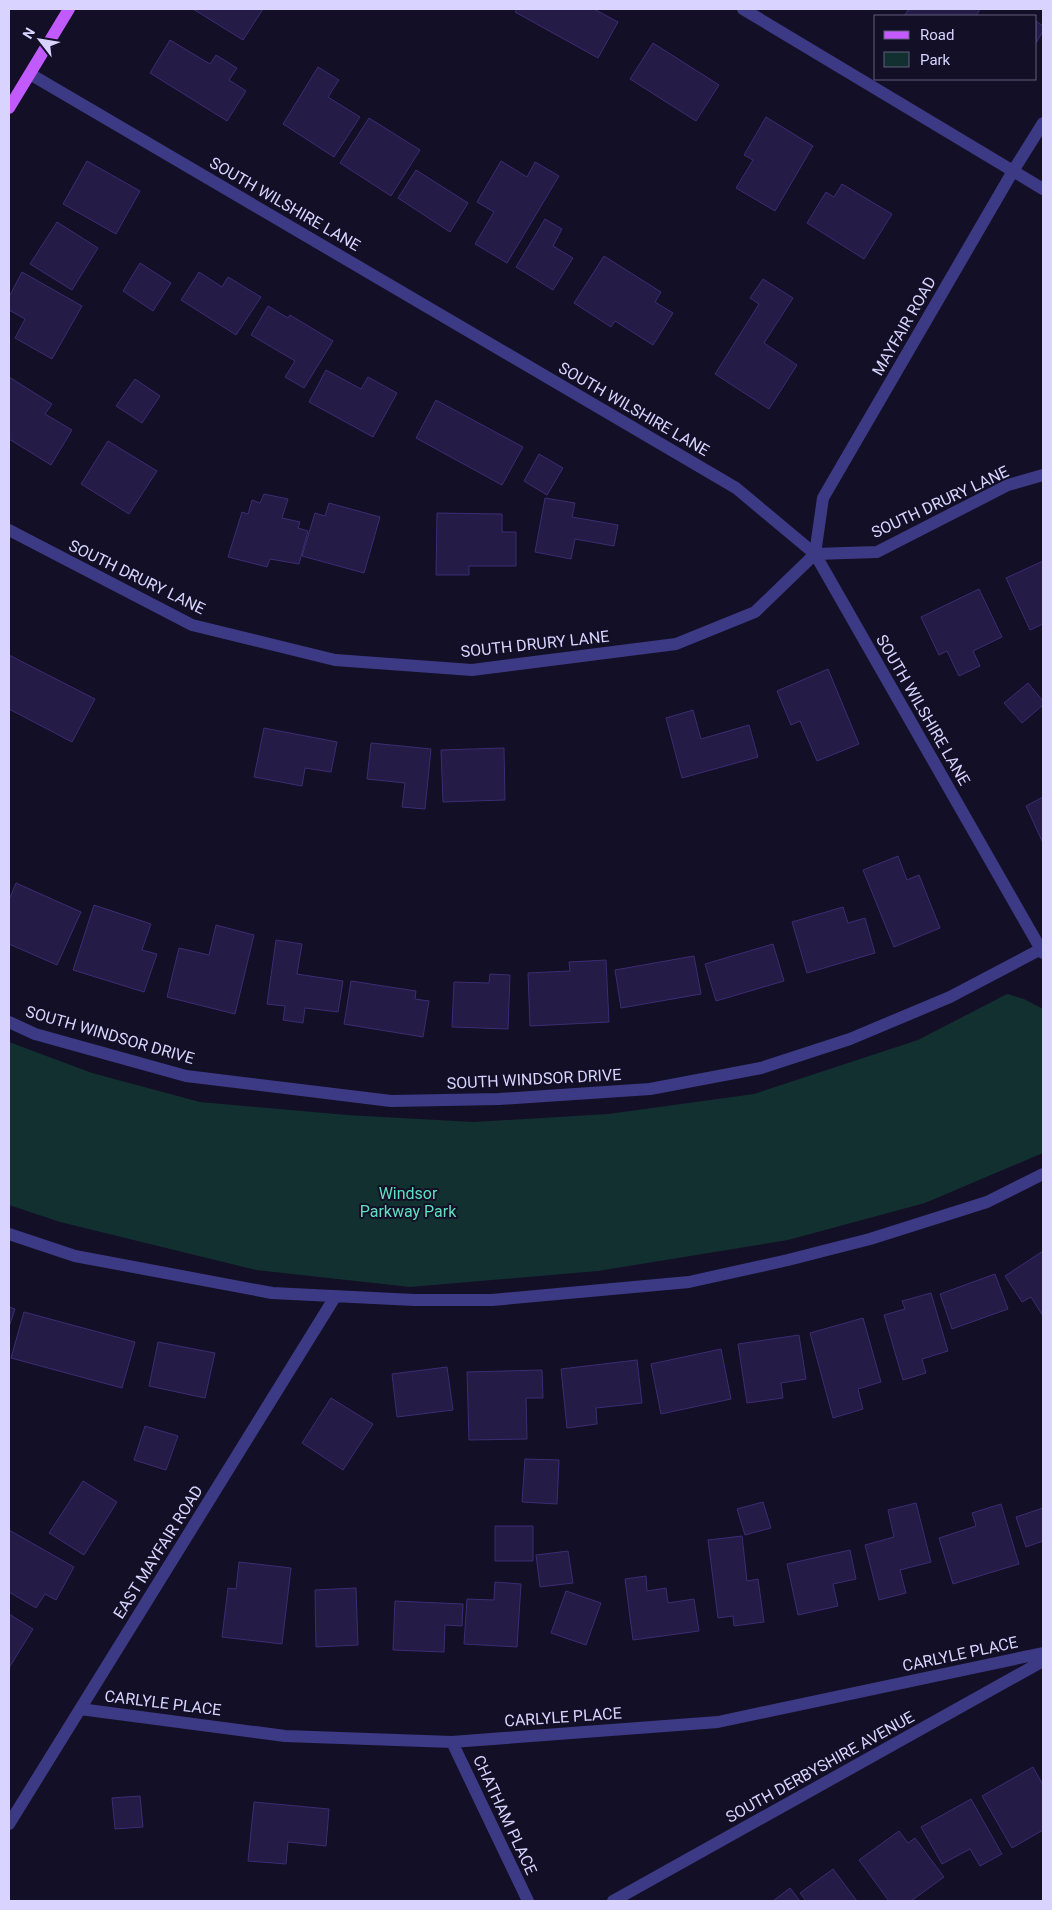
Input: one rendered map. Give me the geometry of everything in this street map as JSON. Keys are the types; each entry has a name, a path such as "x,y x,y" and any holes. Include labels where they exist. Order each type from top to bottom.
{"main road":[{"path":"9,108 69,9"}],"street":[{"path":"743,9 1043,189"},
{"name":"SOUTH WILSHIRE LANE","path":"30,74 736,488 815,554 1042,950"},
{"name":"MAYFAIR ROAD","path":"815,554 823,498 1013,171 1043,123"},
{"name":"SOUTH DRURY LANE","path":"9,530 192,625 335,660 472,670 676,644 756,612 815,554 877,552 1008,485 1043,475"},
{"name":"SOUTH WINDSOR DRIVE","path":"9,1022 35,1034 186,1076 391,1100 499,1099 650,1089 761,1068 850,1038 950,997 1042,950"},
{"path":"9,1234 75,1256 272,1293 414,1300 492,1300 688,1282 788,1260 870,1239 987,1202 1043,1174"},
{"name":"EAST MAYFAIR ROAD","path":"9,1824 335,1297"},
{"name":"CARLYLE PLACE","path":"80,1709 285,1736 452,1742 718,1722 1043,1653"},
{"name":"SOUTH DERBYSHIRE AVENUE","path":"613,1901 1043,1661"},
{"name":"CHATHAM PLACE","path":"452,1742 528,1901"}],"green space":[{"name":"Windsor Parkway Park","path":"1007,994 1024,999 1043,1009 1043,1153 925,1203 788,1240 598,1271 410,1287 256,1270 60,1222 9,1205 9,1042 92,1073 200,1102 347,1115 474,1122 608,1114 754,1094 918,1040"}],"building":[{"path":"193,9 263,9 243,40"},
{"path":"517,9 594,9 618,22 598,58 515,12"},
{"path":"909,9 980,9 977,15 905,15"},
{"path":"1037,22 1043,26 1043,31 1037,41"},
{"path":"170,40 210,64 216,55 237,68 229,80 246,91 227,121 150,73"},
{"path":"653,43 719,85 696,121 630,79"},
{"path":"318,67 339,80 328,97 360,117 334,157 283,124"},
{"path":"766,117 813,146 775,211 736,188 753,160 744,155"},
{"path":"369,118 420,150 391,196 340,163"},
{"path":"87,161 140,191 116,234 63,204"},
{"path":"501,161 527,177 535,162 559,176 507,263 475,244 494,212 477,202"},
{"path":"416,170 468,203 450,232 398,198"},
{"path":"842,184 892,214 864,259 807,223 826,192 834,197"},
{"path":"545,219 562,229 553,246 573,258 553,290 516,267"},
{"path":"57,222 98,248 72,290 30,264"},
{"path":"604,256 661,292 655,302 673,313 653,345 615,321 611,327 574,303"},
{"path":"140,263 171,283 153,311 123,291"},
{"path":"22,272 82,306 52,359 15,338 25,319 9,310 9,297"},
{"path":"199,272 222,287 228,277 261,297 236,335 181,300"},
{"path":"763,279 793,298 764,343 797,365 769,409 715,374 759,304 750,298"},
{"path":"268,306 288,318 290,315 333,341 304,388 285,377 295,361 251,335"},
{"path":"326,370 361,389 368,377 397,393 373,437 309,402"},
{"path":"9,377 52,404 45,414 72,430 51,465 9,439"},
{"path":"135,379 160,396 142,423 116,406"},
{"path":"436,400 523,447 502,485 416,438"},
{"path":"108,441 157,471 129,514 81,484"},
{"path":"539,454 563,468 547,495 524,481"},
{"path":"264,494 288,499 282,518 300,522 298,528 308,531 299,564 270,559 267,567 228,557 242,512 248,514 252,500 260,503"},
{"path":"545,498 575,503 572,517 618,525 614,546 575,539 571,559 535,552"},
{"path":"329,503 380,517 364,573 302,556 315,513 325,516"},
{"path":"437,513 502,514 502,532 516,532 516,566 469,566 469,575 436,575"},
{"path":"1043,561 1043,624 1030,630 1006,578"},
{"path":"979,589 1002,637 973,651 980,666 959,676 947,651 939,655 921,617"},
{"path":"9,655 95,699 72,742 9,709"},
{"path":"828,669 859,744 817,761 800,721 791,725 777,691"},
{"path":"1028,683 1043,701 1043,705 1022,723 1004,703"},
{"path":"693,710 701,739 749,725 758,757 682,778 666,718"},
{"path":"264,728 337,742 331,772 305,768 302,786 254,777"},
{"path":"371,743 431,749 425,809 402,807 405,783 367,779"},
{"path":"504,748 505,800 443,802 441,750"},
{"path":"1043,797 1043,843 1026,806"},
{"path":"898,856 907,880 919,875 940,928 894,947 863,870"},
{"path":"16,883 81,912 57,965 9,944 9,900"},
{"path":"94,905 151,924 142,950 157,954 144,992 73,970"},
{"path":"843,907 848,923 865,918 875,953 807,973 792,922"},
{"path":"216,925 254,935 235,1014 167,997 179,948 209,955"},
{"path":"276,940 302,944 297,974 343,981 338,1012 305,1008 303,1023 283,1020 285,1006 267,1004"},
{"path":"773,944 784,981 716,1001 705,964"},
{"path":"694,956 701,994 621,1008 615,970"},
{"path":"606,960 609,1022 530,1026 528,973 570,971 569,962"},
{"path":"490,974 510,975 508,1029 452,1027 454,982 489,983"},
{"path":"351,981 416,991 415,999 429,1001 423,1037 344,1024"},
{"path":"1043,1251 1043,1316 1031,1297 1022,1302 1005,1276"},
{"path":"995,1274 1008,1309 952,1329 940,1294"},
{"path":"931,1293 948,1351 922,1359 926,1373 903,1380 884,1315 905,1309 902,1301"},
{"path":"9,1307 15,1309 9,1327"},
{"path":"24,1312 135,1342 122,1388 11,1358"},
{"path":"863,1318 881,1382 858,1389 863,1409 833,1418 810,1333"},
{"path":"799,1335 806,1379 781,1383 783,1398 747,1403 738,1344"},
{"path":"158,1342 215,1353 205,1398 149,1386"},
{"path":"721,1349 731,1399 661,1414 651,1364"},
{"path":"637,1360 642,1403 596,1408 597,1424 567,1428 561,1369"},
{"path":"447,1367 453,1410 397,1417 392,1374"},
{"path":"542,1370 543,1398 526,1398 527,1439 469,1440 467,1372"},
{"path":"331,1398 373,1424 343,1470 302,1443"},
{"path":"145,1426 178,1436 166,1470 134,1460"},
{"path":"525,1459 559,1460 557,1504 522,1502"},
{"path":"83,1481 117,1502 84,1555 49,1533"},
{"path":"763,1502 771,1528 745,1535 737,1509"},
{"path":"916,1503 931,1562 900,1570 906,1593 879,1600 865,1545 894,1537 888,1510"},
{"path":"1001,1504 1019,1564 953,1584 939,1538 976,1526 972,1513"},
{"path":"1043,1508 1043,1541 1026,1547 1016,1517"},
{"path":"495,1526 533,1526 533,1561 495,1561"},
{"path":"9,1530 74,1567 56,1600 45,1594 36,1608 9,1592"},
{"path":"742,1536 747,1581 758,1579 764,1622 734,1626 733,1616 718,1618 708,1540"},
{"path":"850,1550 856,1579 833,1584 838,1606 798,1615 787,1564"},
{"path":"568,1551 573,1583 540,1587 536,1555"},
{"path":"239,1562 291,1568 282,1644 222,1637 228,1588 236,1589"},
{"path":"646,1576 647,1591 666,1588 668,1603 694,1599 699,1631 633,1640 625,1579"},
{"path":"495,1582 521,1584 517,1647 464,1644 467,1599 494,1600"},
{"path":"356,1588 358,1645 316,1647 315,1590"},
{"path":"566,1591 601,1603 586,1645 551,1633"},
{"path":"395,1601 463,1604 462,1626 445,1625 444,1652 393,1650"},
{"path":"9,1614 33,1629 9,1668"},
{"path":"1033,1767 1043,1785 1043,1830 1012,1848 982,1796"},
{"path":"140,1796 143,1827 115,1829 112,1798"},
{"path":"971,1799 1002,1854 980,1866 970,1849 942,1864 921,1827"},
{"path":"254,1802 329,1809 326,1846 288,1842 286,1864 248,1861"},
{"path":"899,1831 908,1843 915,1838 944,1877 911,1901 889,1901 859,1860"},
{"path":"833,1869 857,1901 806,1901 800,1893"},
{"path":"790,1888 800,1901 773,1901"}]}
